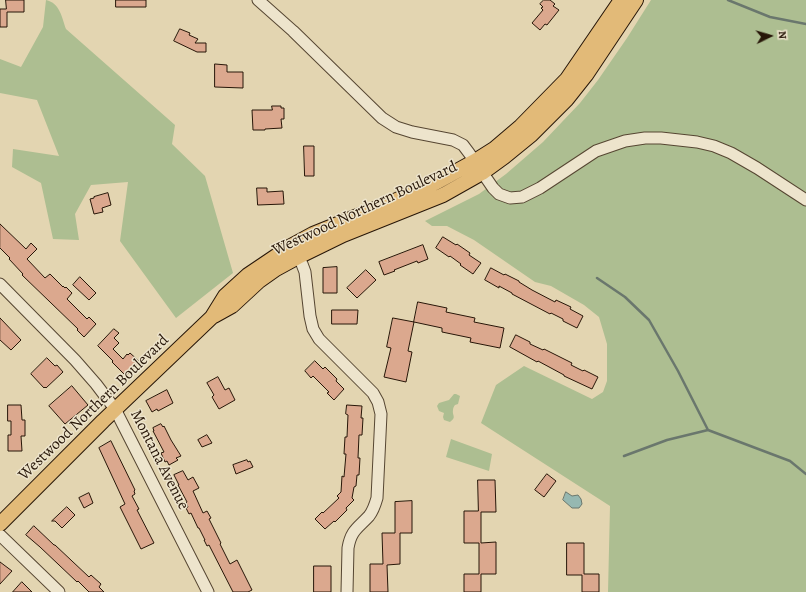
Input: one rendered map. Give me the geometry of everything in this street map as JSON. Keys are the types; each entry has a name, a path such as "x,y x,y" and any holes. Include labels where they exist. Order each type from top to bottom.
{"main road":[{"name":"Westwood Northern Boulevard","path":"0,524 115,409 212,317 232,306 295,251 343,235 443,195 478,167 494,149 521,126 567,79 621,0"},
{"name":"Westwood Northern Boulevard","path":"478,167 504,157 531,135 567,99 586,75 636,0"}],"street":[{"path":"258,0 293,31 382,118 396,127 412,132 453,140 463,145 493,188 499,194 510,198 522,197 540,188 596,151 625,141 645,138 661,138 698,142 714,146 731,153 806,200"},
{"path":"295,251 305,272 313,329 319,338 374,393 381,414 377,498 373,510 352,534 349,541 347,592"},
{"name":"Montana Avenue","path":"0,284 75,360 115,409 208,592"},
{"path":"0,535 59,592"}],"green space":[{"path":"46,0 54,4 57,8 62,16 66,29 175,125 172,144 205,176 233,273 176,318 120,241 128,182 91,185 75,214 79,240 53,239 41,183 12,167 13,149 59,156 37,100 0,93 0,59 21,67 43,27"},
{"path":"651,0 806,0 806,592 608,592 610,506 481,423 496,385 524,366 592,399 603,392 607,381 607,344 599,317 584,305 551,286 535,282 474,240 447,226 432,226 425,221 479,194 506,174 543,142 580,103 598,80"},
{"path":"454,394 460,396 458,404 454,407 454,418 450,422 444,420 444,413 439,411 437,406 439,403 449,400"},
{"path":"451,439 492,454 489,471 446,457"}],"water":[{"path":"566,492 572,496 578,495 582,504 579,508 572,508 563,500"}],"building":[{"path":"6,0 24,0 24,12 7,12 7,27 0,27 0,9 6,9"},
{"path":"116,0 146,0 146,7 116,7"},
{"path":"544,0 550,0 555,4 553,6 559,10 547,25 545,24 540,30 532,23 543,10 541,8 543,7 540,4"},
{"path":"180,29 190,33 189,35 198,39 195,43 206,43 206,52 197,52 174,41"},
{"path":"215,64 227,65 227,72 243,72 243,88 215,87"},
{"path":"272,106 281,106 281,108 284,108 284,119 281,119 282,128 253,130 252,110 272,110"},
{"path":"304,146 314,146 314,176 305,176"},
{"path":"257,188 267,188 267,192 283,191 284,204 258,205"},
{"path":"108,193 111,205 102,208 103,212 94,214 90,199"},
{"path":"0,224 26,249 31,243 37,249 27,259 45,278 50,274 63,287 66,287 72,293 67,299 87,319 89,317 96,324 84,337 77,330 78,329 22,275 23,274 9,259 10,258 0,248"},
{"path":"443,237 456,245 457,244 481,263 473,274 450,256 449,257 436,248"},
{"path":"423,245 428,259 418,263 417,261 384,275 379,262"},
{"path":"337,267 337,293 323,293 323,268"},
{"path":"491,268 519,281 532,290 555,302 556,300 571,307 570,309 583,316 577,328 563,321 563,319 551,313 550,314 485,280"},
{"path":"366,270 376,280 357,298 347,288"},
{"path":"80,277 96,293 89,300 73,285"},
{"path":"418,302 447,308 446,312 475,318 474,322 504,328 500,348 470,342 471,338 442,332 442,328 414,322"},
{"path":"332,310 358,310 357,324 332,324"},
{"path":"0,318 21,340 11,350 0,340"},
{"path":"393,318 414,322 408,351 412,352 406,382 384,377 391,348 387,347"},
{"path":"114,329 119,333 114,338 119,343 113,349 123,359 130,353 140,362 126,376 98,346"},
{"path":"516,335 530,342 530,344 543,350 544,349 572,363 571,365 598,377 592,389 510,347"},
{"path":"47,358 55,366 57,365 63,372 46,388 44,388 31,374"},
{"path":"315,361 323,369 325,367 337,379 336,381 344,389 334,400 327,393 329,392 313,376 311,378 305,371"},
{"path":"218,377 225,390 229,388 235,400 219,409 212,397 214,395 207,383"},
{"path":"72,386 88,405 65,424 49,406"},
{"path":"167,390 173,403 158,411 157,409 152,412 146,401"},
{"path":"8,405 21,405 22,420 25,420 25,436 21,436 22,451 8,451 8,435 11,435 11,421 8,421"},
{"path":"347,405 362,406 362,435 359,435 358,458 360,458 359,475 357,475 356,486 354,487 352,498 354,500 346,508 347,510 335,522 334,521 325,529 315,519 339,498 337,496 341,492 346,454 344,454 345,437 347,437"},
{"path":"161,424 163,427 164,426 181,456 176,458 178,460 169,465 167,461 165,462 161,453 164,452 153,431 153,428"},
{"path":"207,435 212,443 202,447 198,440"},
{"path":"111,441 135,490 135,494 132,496 139,509 137,510 154,543 141,549 120,507 125,504 99,448"},
{"path":"247,460 248,462 250,461 253,467 236,474 233,465"},
{"path":"183,471 188,480 193,477 199,488 193,491 203,513 207,511 211,518 209,519 230,564 237,560 252,590 248,592 233,592 209,545 207,546 191,513 189,514 186,508 188,507 187,502 174,475"},
{"path":"547,474 556,481 544,497 535,490"},
{"path":"478,480 495,480 496,512 481,512 481,543 496,542 496,574 481,574 481,592 464,592 464,574 479,574 479,543 464,543 464,511 478,511"},
{"path":"89,493 93,503 84,508 79,498"},
{"path":"412,501 412,533 400,533 400,564 387,565 388,592 370,592 370,564 383,564 382,533 395,533 395,502"},
{"path":"67,507 75,515 62,528 55,521 52,521"},
{"path":"34,526 89,577 91,575 101,584 99,587 104,592 89,592 26,535"},
{"path":"567,543 584,543 584,574 599,574 599,592 582,592 582,575 567,575"},
{"path":"0,562 12,571 0,584"},
{"path":"314,566 331,566 331,592 314,592"},
{"path":"22,582 32,592 13,592"}],"waterway":[{"path":"728,0 770,17 806,24"},
{"path":"597,278 625,297 649,320 678,371 708,430"},
{"path":"708,430 790,461 806,474"},
{"path":"624,456 667,440 708,430"}]}
